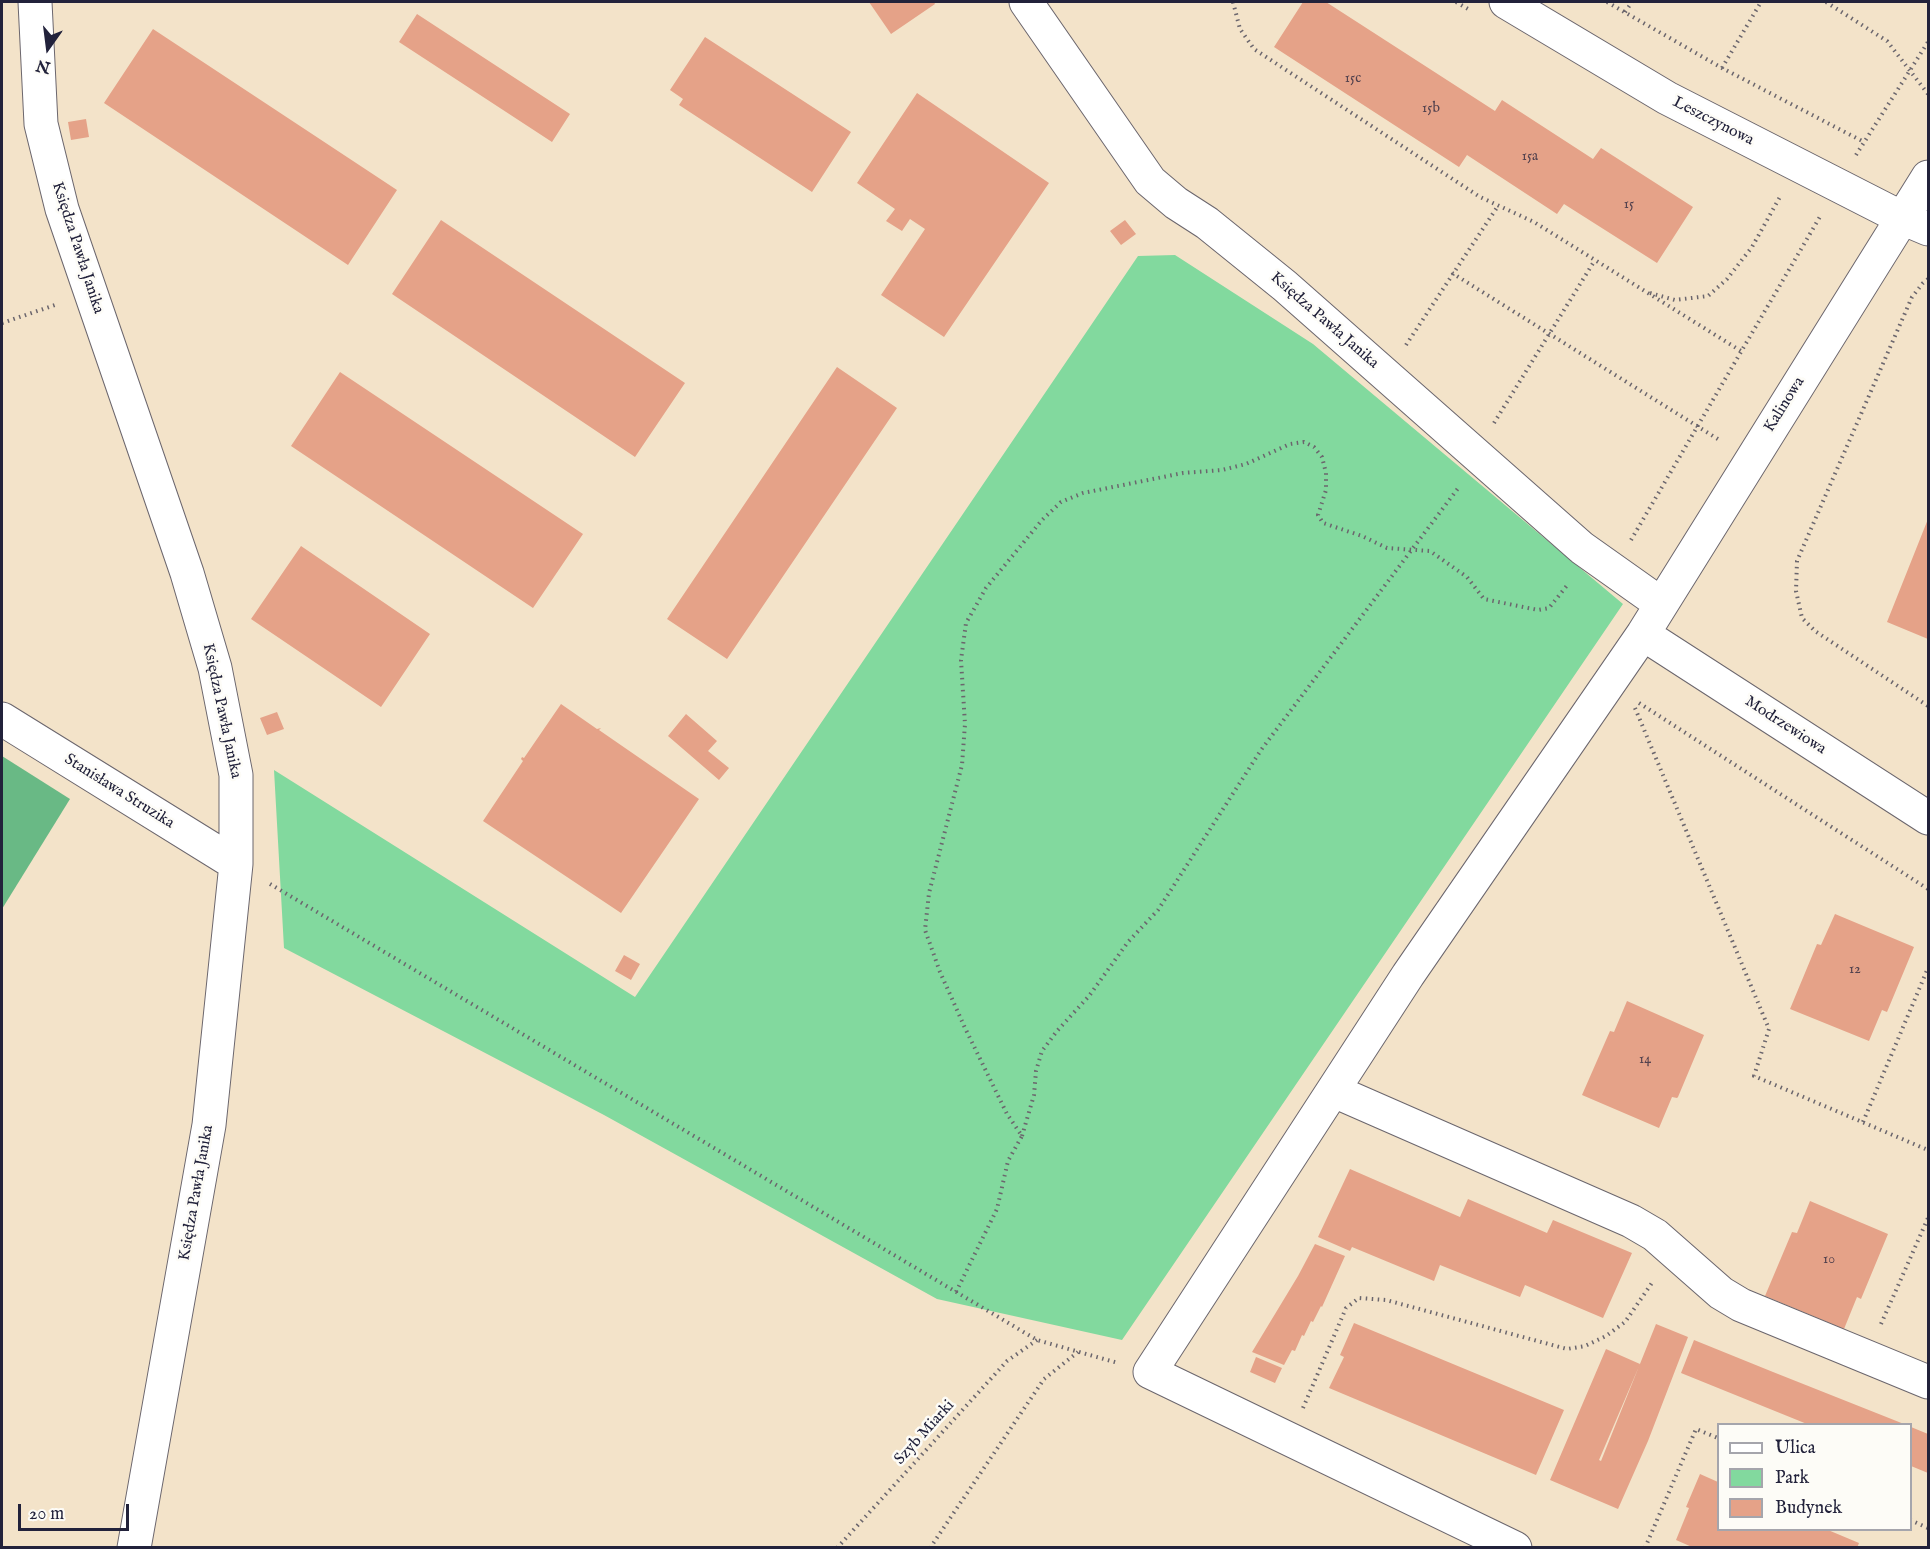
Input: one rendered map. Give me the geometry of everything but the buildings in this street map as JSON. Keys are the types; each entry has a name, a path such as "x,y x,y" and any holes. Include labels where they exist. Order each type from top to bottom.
{"street":[{"name":"Księdza Pawła Janika","path":"35,2 41,124 62,209 187,573 215,668 236,775 236,864 209,1125 134,1548"},
{"name":"Księdza Pawła Janika","path":"1026,2 1150,181 1176,203 1208,223 1285,286 1603,562 1662,604"},
{"name":"Leszczynowa","path":"1506,2 1667,98 1915,224"},
{"name":"Kalinowa","path":"1150,1372 1408,975 1662,604 1751,460 1915,224 1929,177"},
{"name":"Modrzewiowa","path":"1642,634 1929,818"},
{"name":"Stanisława Struzika","path":"2,719 236,864"},
{"path":"1334,1090 1631,1221 1655,1235 1720,1293 1741,1305 1929,1382"},
{"path":"1150,1372 1515,1548"}],"path":[{"path":"1233,2 1240,29 1254,49 1480,197 1534,222 1741,351"},
{"path":"1607,2 1722,68 1864,142"},
{"path":"1625,12 1632,2"},
{"path":"1722,68 1761,2"},
{"path":"1826,2 1887,41 1929,94"},
{"path":"1853,160 1929,42"},
{"path":"1646,292 1675,300 1708,296 1727,279 1752,247 1787,185"},
{"path":"1386,375 1498,206"},
{"path":"1022,1136 1007,1114 965,1028 940,972 926,930 929,894 962,765 965,724 961,660 966,622 986,588 1042,520 1062,502 1083,493 1184,473 1222,470 1246,464 1290,444 1304,442 1314,447 1322,457 1326,473 1326,490 1318,515 1323,523 1362,536 1386,548 1430,551 1467,578 1484,599 1538,610 1549,608 1603,562 1697,426 1826,207"},
{"path":"1490,429 1595,261"},
{"path":"1452,273 1751,460"},
{"path":"1929,279 1912,297 1797,561 1796,591 1802,618 1815,631 1929,706"},
{"path":"2,323 91,294"},
{"path":"956,1292 997,1209 1008,1161 1022,1136 1034,1095 1036,1071 1042,1051 1089,996 1128,942 1158,910 1261,750 1465,478"},
{"path":"1929,889 1631,699 1769,1029 1754,1076 1929,1150"},
{"path":"236,864 1037,1340 1150,1372"},
{"path":"1863,1122 1929,968"},
{"path":"1867,1357 1929,1218"},
{"path":"1290,1439 1346,1308 1359,1298 1386,1300 1567,1349 1585,1346 1625,1323 1674,1251"},
{"name":"Szyb Miarki","path":"837,1548 1007,1361 1037,1340"},
{"path":"930,1548 1044,1379 1078,1352"},
{"path":"1645,1548 1696,1428 1717,1437"},
{"path":"1912,1520 1929,1528"}],"green space":[{"path":"1175,255 1313,344 1623,604 1122,1340 937,1299 604,1115 284,948 274,770 635,997 1138,256"},
{"path":"2,756 70,799 2,909"}]}
